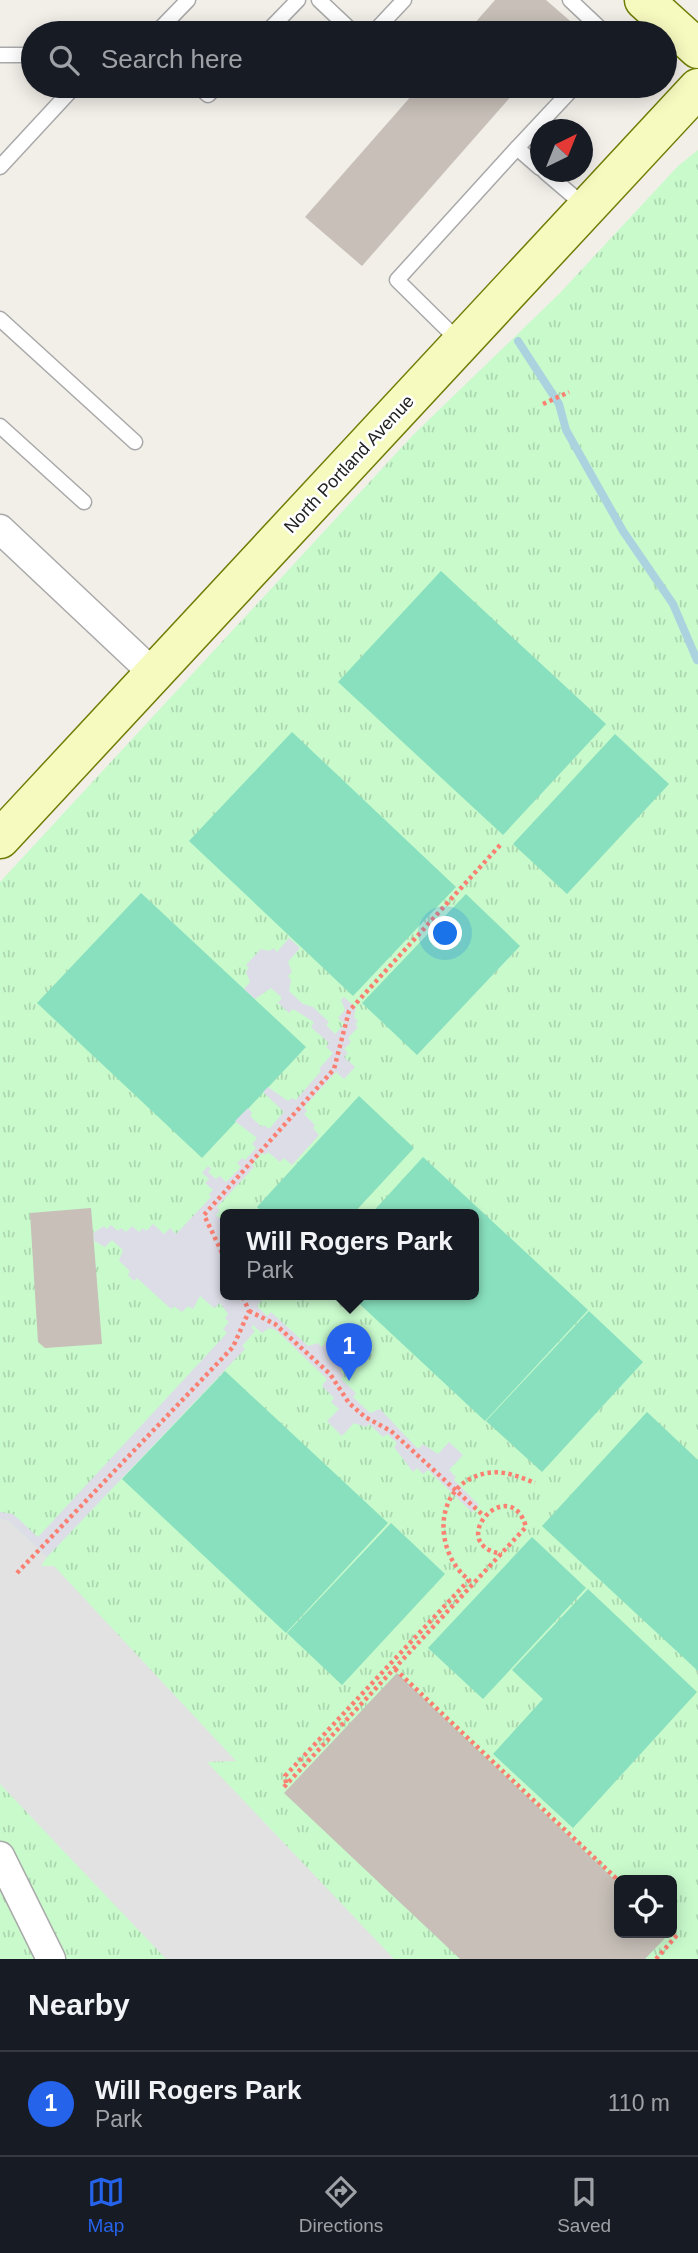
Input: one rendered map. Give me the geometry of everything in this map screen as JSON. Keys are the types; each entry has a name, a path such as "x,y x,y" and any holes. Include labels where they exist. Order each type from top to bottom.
{"main road":[{"path":"644,0 667,21"},
{"path":"677,31 698,50"},
{"name":"North Portland Avenue","path":"0,839 698,88"}],"street":[{"path":"0,529 154,674"},
{"path":"0,1856 51,1959"}],"lane":[{"path":"168,21 188,0"},
{"path":"278,21 298,0"},
{"path":"319,0 341,21"},
{"path":"384,21 404,0"},
{"path":"570,0 592,21"},
{"path":"0,55 21,55"},
{"path":"0,167 64,98"},
{"path":"461,344 397,280 564,98"},
{"path":"517,148 530,159"},
{"path":"557,182 587,208"},
{"path":"0,319 135,442"},
{"path":"0,426 84,502"}],"path":[{"path":"543,404 569,392"},
{"path":"220,1249 204,1215 334,1069 349,1011 502,843"},
{"path":"244,1300 249,1311 275,1324 330,1374 349,1403 365,1417 391,1431 484,1516"},
{"path":"17,1573 233,1347 249,1311"},
{"path":"502,1554 489,1551 480,1539 480,1523 484,1516 497,1507 505,1507 519,1513 526,1527 502,1554 395,1670 285,1785 285,1776 469,1580 452,1564 444,1546 441,1527 445,1507 456,1491 470,1479 486,1473 504,1473 535,1483"},
{"path":"395,1670 614,1876"},
{"path":"656,1959 675,1938"}],"green space":[{"path":"698,150 698,1959 0,1959 0,882 414,434 559,294 678,166"},
{"path":"441,571 606,724 503,835 338,682"},
{"path":"292,732 456,887 353,996 189,841"},
{"path":"615,734 669,784 567,894 513,844"},
{"path":"141,893 306,1047 202,1158 37,1003"},
{"path":"466,894 520,946 417,1055 362,1003"},
{"path":"359,1096 414,1148 358,1209 257,1207"},
{"path":"423,1157 588,1310 485,1421 355,1300 479,1300 479,1209 375,1209"},
{"path":"589,1311 643,1362 542,1472 486,1421"},
{"path":"225,1371 388,1523 286,1633 122,1479"},
{"path":"647,1412 698,1460 698,1671 542,1526"},
{"path":"391,1523 445,1574 342,1685 287,1633"},
{"path":"532,1537 586,1588 483,1699 428,1648"},
{"path":"588,1589 697,1692 573,1828 493,1754 543,1699 512,1670"}],"shaded area":[{"path":"289,938 300,948 288,962 292,972 288,976 291,980 289,991 303,1004 313,1007 329,1022 326,1025 335,1034 345,1024 338,1018 345,1010 341,1000 344,997 356,1008 354,1017 358,1021 355,1024 358,1027 348,1038 351,1042 344,1049 348,1053 344,1057 355,1067 344,1079 336,1072 304,1107 307,1111 304,1114 315,1125 313,1128 319,1135 292,1165 284,1158 280,1162 268,1152 265,1155 262,1153 252,1164 254,1167 217,1207 220,1211 216,1215 220,1219 220,1300 262,1300 257,1306 267,1316 271,1312 308,1346 318,1343 322,1347 339,1328 354,1342 337,1361 343,1367 340,1371 344,1375 341,1379 356,1393 353,1397 370,1413 380,1409 418,1449 423,1444 438,1454 449,1442 463,1455 449,1470 456,1477 454,1480 479,1505 472,1512 428,1470 423,1474 417,1468 413,1472 394,1447 397,1443 387,1434 383,1437 369,1424 366,1427 354,1423 342,1436 327,1421 339,1409 331,1402 334,1398 322,1386 327,1379 277,1331 270,1328 262,1333 253,1325 251,1328 255,1331 242,1346 245,1349 47,1557 9,1521 0,1519 0,1512 13,1514 38,1537 227,1333 223,1329 229,1322 225,1318 228,1314 220,1303 214,1308 200,1296 193,1309 188,1306 182,1312 174,1306 171,1309 137,1278 134,1281 128,1275 130,1271 119,1261 123,1250 112,1240 105,1247 94,1241 93,1233 111,1225 118,1231 121,1228 126,1232 132,1226 139,1232 143,1228 146,1231 153,1224 164,1234 170,1228 176,1234 211,1197 209,1194 213,1190 205,1183 209,1179 202,1173 208,1166 211,1169 208,1172 216,1179 220,1176 226,1182 241,1167 237,1163 242,1158 245,1160 256,1148 252,1144 257,1138 235,1121 248,1108 252,1113 250,1116 262,1127 264,1125 269,1129 284,1112 263,1092 268,1087 288,1101 292,1098 296,1100 333,1053 326,1047 329,1043 311,1027 314,1022 293,1009 289,1013 278,1003 282,998 271,988 255,999 244,989 250,982 246,972 249,968 246,965 261,949 270,951 273,948 277,952"},
{"path":"0,1519 9,1521 47,1557 41,1566 54,1566 236,1761 207,1762 394,1959 166,1959 0,1784"}],"building":[{"path":"495,0 546,0 570,21 477,21"},
{"path":"409,98 509,98 362,266 305,217"},
{"path":"91,1208 102,1344 45,1348 38,1342 30,1213"},
{"path":"397,1673 614,1879 614,1938 665,1938 645,1959 460,1959 284,1793"}],"waterway":[{"path":"518,341 559,404 566,430 623,531 673,604 697,660"}],"place":[{"name":"Will Rogers Park","path":"349,1381"}]}
